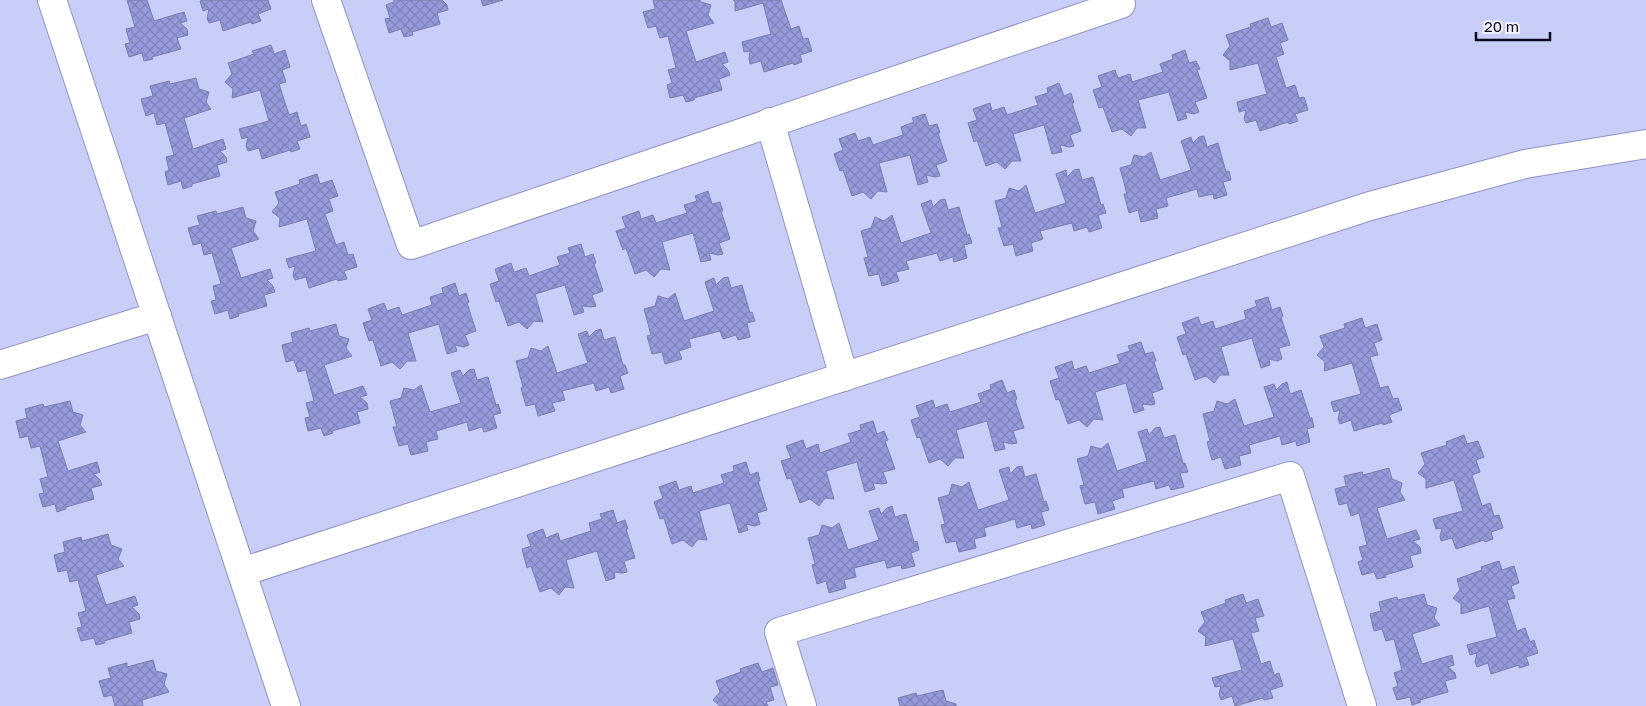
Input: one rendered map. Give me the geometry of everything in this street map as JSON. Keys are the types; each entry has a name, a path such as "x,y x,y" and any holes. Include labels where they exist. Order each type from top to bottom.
{"street":[{"path":"52,0 286,706"},
{"path":"326,0 412,244 1121,4 1120,0"},
{"path":"770,122 844,377"},
{"path":"242,572 1370,206 1525,164 1646,144"},
{"path":"0,365 157,316"},
{"path":"802,706 779,632 1290,476 1362,706"}],"building":[{"path":"127,0 147,0 154,21 184,12 187,21 180,23 187,29 188,35 177,38 181,49 144,61 142,53 129,57 125,44 130,43 126,29 135,27"},
{"path":"268,0 271,9 258,14 261,21 252,24 251,22 223,31 220,20 209,23 207,18 209,9 203,11 200,1"},
{"path":"394,0 442,0 447,5 448,10 437,13 440,24 412,32 413,35 404,37 401,29 389,33 385,19 390,18 386,5 394,2"},
{"path":"481,0 503,0 483,6"},
{"path":"653,0 700,0 711,5 708,15 714,23 686,31 696,62 725,52 728,62 722,64 730,75 719,79 722,90 686,102 683,95 670,98 667,85 672,83 668,70 676,68 668,36 660,38 656,26 648,28 643,12 655,9"},
{"path":"733,0 781,0 791,29 799,26 803,39 808,38 812,51 800,55 802,62 764,72 761,61 750,64 750,51 744,52 742,42 771,34 763,3 735,11 735,2"},
{"path":"1268,18 1271,27 1282,23 1288,40 1280,43 1284,54 1276,57 1286,88 1295,85 1299,98 1304,97 1308,110 1295,114 1298,121 1289,124 1288,122 1260,131 1256,120 1246,123 1244,119 1246,110 1239,112 1237,102 1267,94 1258,63 1230,70 1230,61 1223,55 1230,46 1226,35 1251,27 1250,24"},
{"path":"271,45 274,54 285,50 290,67 282,70 286,82 279,84 289,115 297,112 301,126 306,124 310,137 297,141 300,149 291,152 290,150 262,159 259,148 248,151 246,146 248,137 242,139 239,129 269,121 260,90 232,98 233,89 225,82 232,74 228,63 254,54 252,51"},
{"path":"1185,50 1189,63 1196,61 1200,69 1197,70 1207,98 1195,102 1199,112 1194,114 1185,112 1187,118 1178,121 1169,92 1138,100 1146,128 1137,128 1131,136 1122,129 1112,132 1103,107 1099,108 1093,90 1102,87 1098,76 1115,70 1118,78 1130,74 1132,82 1163,72 1160,64 1173,59 1172,55"},
{"path":"196,78 199,89 209,92 206,102 211,109 184,118 193,149 223,139 226,149 220,151 226,157 227,162 217,165 220,176 192,184 192,186 183,189 181,181 168,185 165,172 169,170 166,157 174,155 165,123 157,125 154,113 146,116 141,99 153,96 150,86 169,81 170,84"},
{"path":"1059,83 1064,96 1071,93 1074,103 1072,103 1081,131 1070,135 1074,146 1060,145 1062,152 1052,154 1044,125 1013,134 1021,161 1012,161 1005,169 997,162 986,166 977,140 974,142 968,123 977,120 973,109 990,103 992,111 1004,107 1007,115 1038,105 1035,97 1048,93 1047,88"},
{"path":"925,114 929,126 937,124 947,161 936,165 940,176 926,175 928,182 918,185 910,155 879,163 887,192 878,191 871,199 863,192 852,196 843,170 840,171 834,154 843,150 839,139 855,133 858,141 870,137 873,145 903,135 901,127 914,122 912,118"},
{"path":"1204,136 1207,147 1218,143 1226,172 1229,171 1231,180 1223,182 1227,195 1214,199 1213,194 1199,197 1197,189 1166,198 1168,206 1156,209 1158,218 1141,222 1138,210 1129,213 1124,194 1127,194 1120,168 1131,165 1134,155 1144,157 1151,152 1160,180 1191,170 1181,141 1191,137 1193,143 1199,137"},
{"path":"1079,169 1082,180 1093,177 1101,205 1103,204 1106,213 1098,215 1102,228 1089,232 1087,227 1074,231 1072,223 1040,231 1043,239 1031,243 1033,251 1016,256 1013,244 1004,246 998,228 1002,227 995,201 1006,198 1009,188 1019,191 1026,185 1035,213 1066,203 1056,174 1066,170 1067,177 1074,170"},
{"path":"317,174 320,184 332,180 338,196 329,199 333,211 325,214 336,245 344,242 348,255 353,254 357,267 344,271 347,279 338,281 337,279 309,288 306,277 295,280 293,275 295,266 289,268 286,259 316,251 307,219 279,227 280,218 272,212 279,203 275,192 300,184 299,180"},
{"path":"708,191 712,204 720,202 730,239 719,243 723,254 709,253 711,260 701,262 693,233 662,242 670,270 661,269 654,277 646,270 635,274 626,248 623,250 616,231 626,228 622,217 639,211 641,219 653,215 656,223 687,213 684,205 697,201 695,196"},
{"path":"945,199 948,210 959,207 967,235 969,234 972,243 964,245 967,258 954,262 953,257 940,261 937,253 906,261 909,269 896,272 899,281 882,286 879,274 869,276 864,258 868,257 861,231 871,228 875,217 884,221 892,215 901,243 931,233 921,204 931,200 933,207 940,200"},
{"path":"243,207 246,218 256,221 253,231 259,239 231,248 241,278 270,269 273,278 267,280 273,286 275,292 264,295 267,306 238,314 239,316 230,319 228,310 215,314 211,301 216,300 213,286 221,284 212,253 204,255 201,243 193,245 188,228 200,225 197,216 216,211 217,214"},
{"path":"581,244 585,257 593,254 596,263 594,264 603,291 592,295 596,306 582,306 584,312 574,315 565,285 535,294 543,322 534,321 527,329 519,322 508,326 499,301 496,302 490,284 499,281 495,269 511,263 514,272 526,268 529,276 560,265 557,257 570,253 568,248"},
{"path":"728,277 731,288 742,285 750,313 752,312 755,321 747,323 750,337 738,340 736,335 723,339 720,331 689,339 691,347 679,351 682,359 665,364 662,352 652,354 647,336 651,335 644,309 655,306 658,296 668,299 675,293 684,321 714,311 705,282 714,278 716,285 723,278"},
{"path":"455,283 459,296 466,293 469,302 467,303 476,331 465,335 469,345 464,347 455,345 457,351 447,354 439,324 408,333 416,361 407,361 400,369 392,362 381,366 373,340 369,341 363,323 372,320 368,309 384,303 387,311 399,307 402,315 432,305 430,297 443,293 442,288"},
{"path":"1268,297 1272,310 1280,307 1283,316 1281,317 1290,345 1279,348 1282,359 1277,361 1269,359 1270,365 1261,368 1252,338 1221,347 1229,375 1220,375 1214,383 1206,376 1195,380 1186,354 1183,355 1177,337 1186,334 1182,323 1198,317 1201,325 1213,321 1215,329 1246,319 1244,311 1257,306 1255,301"},
{"path":"1362,318 1365,328 1377,324 1382,340 1374,343 1378,355 1370,357 1380,388 1388,386 1393,399 1398,398 1402,410 1389,415 1392,422 1354,431 1351,420 1340,424 1338,419 1340,410 1334,412 1331,402 1361,394 1352,363 1324,371 1325,362 1317,355 1324,347 1320,336 1345,328 1344,324"},
{"path":"336,324 339,336 349,339 346,348 352,356 324,365 334,395 363,386 367,395 360,397 367,403 368,409 357,412 360,423 332,431 333,433 324,436 321,428 308,431 305,418 310,417 306,403 314,401 306,370 298,372 294,360 286,362 282,345 293,342 291,333 309,328 310,331"},
{"path":"601,329 604,340 615,337 623,365 625,365 628,373 620,376 624,389 611,393 609,387 596,391 594,383 562,391 565,400 552,403 555,411 538,416 535,404 526,406 516,361 528,358 531,348 541,351 548,346 557,373 588,363 578,334 587,331 589,337 595,331"},
{"path":"1141,342 1145,354 1153,352 1156,361 1154,362 1163,389 1152,393 1155,404 1142,404 1144,410 1134,413 1126,383 1095,392 1103,420 1094,419 1087,427 1079,420 1068,424 1059,399 1056,400 1050,381 1059,378 1055,367 1072,361 1074,370 1086,366 1089,373 1120,363 1117,355 1130,351 1128,346"},
{"path":"474,369 477,380 488,377 496,405 498,404 501,413 493,415 497,428 484,432 482,427 469,431 467,422 436,431 438,439 426,442 428,451 411,455 408,444 399,446 393,427 397,427 390,401 401,398 404,388 414,390 421,385 430,412 461,403 451,373 460,370 463,376 469,370"},
{"path":"1002,380 1007,393 1014,390 1017,399 1015,400 1024,428 1013,431 1017,443 1003,442 1005,449 995,451 987,421 956,430 964,458 955,458 948,466 940,459 929,463 920,437 917,438 911,420 920,417 916,406 933,400 935,408 947,404 950,412 981,402 978,394 991,389 990,385"},
{"path":"1287,382 1290,394 1301,390 1310,418 1312,418 1314,427 1307,429 1310,442 1297,446 1296,441 1282,445 1280,436 1249,445 1251,453 1239,456 1241,465 1225,469 1221,457 1212,460 1207,442 1210,441 1203,414 1214,411 1217,401 1227,404 1235,399 1244,426 1274,417 1264,387 1274,384 1276,390"},
{"path":"70,401 73,412 83,415 80,425 86,432 58,441 68,471 97,462 100,472 94,474 102,485 91,488 94,499 66,507 66,509 57,512 55,504 43,507 39,494 44,493 40,479 48,477 40,446 31,448 28,436 20,438 16,421 27,418 25,409 43,404 44,407"},
{"path":"873,421 877,434 884,431 888,440 885,441 895,469 883,472 887,483 873,483 875,489 865,492 857,462 826,471 834,499 825,498 819,506 810,499 800,503 791,478 787,479 781,461 791,458 786,446 803,440 806,449 818,444 820,453 851,442 848,434 861,430 860,425"},
{"path":"1160,427 1164,438 1175,435 1183,463 1185,463 1188,472 1180,473 1184,487 1171,490 1169,485 1156,489 1154,481 1122,489 1124,497 1112,501 1115,509 1098,514 1095,502 1085,504 1080,486 1084,485 1077,459 1088,456 1091,446 1101,449 1108,443 1117,471 1147,461 1138,432 1147,429 1149,435 1155,428"},
{"path":"1464,435 1467,444 1478,441 1484,457 1476,460 1480,472 1472,475 1482,506 1490,503 1494,516 1499,515 1503,528 1491,532 1493,539 1456,549 1452,538 1441,541 1442,528 1436,529 1433,519 1463,511 1454,480 1426,488 1426,479 1418,473 1425,464 1421,453 1447,445 1446,442"},
{"path":"746,462 750,475 758,472 760,481 758,481 767,510 757,513 760,524 755,526 746,524 748,530 739,533 730,503 699,511 707,540 698,539 692,547 683,540 672,544 664,518 660,519 654,502 663,498 659,487 676,481 679,490 691,486 693,493 724,483 721,475 734,471 733,466"},
{"path":"1022,466 1025,477 1036,474 1044,502 1046,501 1049,510 1041,512 1045,525 1032,529 1031,524 1017,528 1015,519 984,528 986,536 974,539 976,548 959,552 956,541 946,543 941,525 945,524 938,498 949,495 952,484 962,487 969,482 978,510 1009,500 999,470 1009,467 1010,474 1017,467"},
{"path":"1389,468 1392,479 1402,483 1400,492 1405,500 1377,508 1387,539 1416,530 1420,539 1413,541 1420,547 1421,553 1410,556 1413,567 1377,579 1374,572 1362,575 1358,562 1363,560 1359,547 1367,545 1359,513 1351,516 1347,503 1339,505 1335,489 1346,486 1344,476 1362,472 1363,475"},
{"path":"892,506 895,517 906,514 914,542 917,541 919,550 911,553 915,566 902,569 901,565 887,568 885,560 854,568 856,577 844,580 846,588 829,593 826,581 817,584 812,565 815,564 808,538 819,535 822,525 832,528 839,523 848,550 879,540 869,511 879,508 881,514"},
{"path":"613,510 617,523 625,520 635,558 624,561 627,572 614,572 615,578 606,581 597,551 566,560 574,588 565,587 559,595 551,588 540,592 531,566 527,568 522,549 531,546 527,535 543,529 546,538 558,533 560,541 591,531 589,523 602,519 600,514"},
{"path":"108,534 111,545 122,549 118,559 124,566 96,575 106,605 135,596 138,605 132,607 139,614 140,619 129,622 132,633 96,645 94,638 81,641 77,628 82,627 78,613 86,611 78,580 70,582 67,570 58,572 54,555 65,552 63,542 81,537 82,541"},
{"path":"1499,561 1502,570 1514,566 1519,583 1511,586 1515,598 1507,600 1517,631 1525,628 1530,642 1534,640 1538,653 1526,657 1529,665 1519,668 1519,665 1491,674 1488,663 1477,667 1475,662 1477,653 1470,655 1467,645 1497,637 1489,606 1461,614 1461,604 1453,598 1460,590 1457,579 1482,570 1481,567"},
{"path":"1243,594 1246,603 1258,599 1264,616 1255,618 1259,631 1251,633 1261,664 1270,661 1274,675 1279,673 1283,686 1270,690 1273,698 1264,700 1263,698 1235,706 1232,696 1221,700 1219,694 1221,686 1215,687 1212,678 1242,670 1233,639 1205,646 1206,637 1198,631 1205,622 1201,612 1226,603 1225,600"},
{"path":"1424,594 1427,605 1437,608 1434,618 1440,625 1412,634 1422,664 1452,655 1454,665 1448,667 1455,673 1456,678 1445,681 1448,692 1420,700 1421,702 1412,705 1410,697 1397,700 1393,688 1398,686 1394,673 1402,670 1394,639 1386,641 1382,629 1374,631 1370,614 1381,611 1379,602 1397,597 1398,600"},
{"path":"153,660 156,671 167,674 164,684 169,692 142,700 143,706 115,706 112,695 104,697 99,681 111,678 108,668 127,663 127,667"},
{"path":"758,663 762,672 773,668 778,685 770,687 774,700 766,702 768,706 720,706 713,700 720,692 716,681 741,672 740,669"},
{"path":"943,690 946,701 956,704 956,706 900,706 898,698 916,693 917,696"}]}
